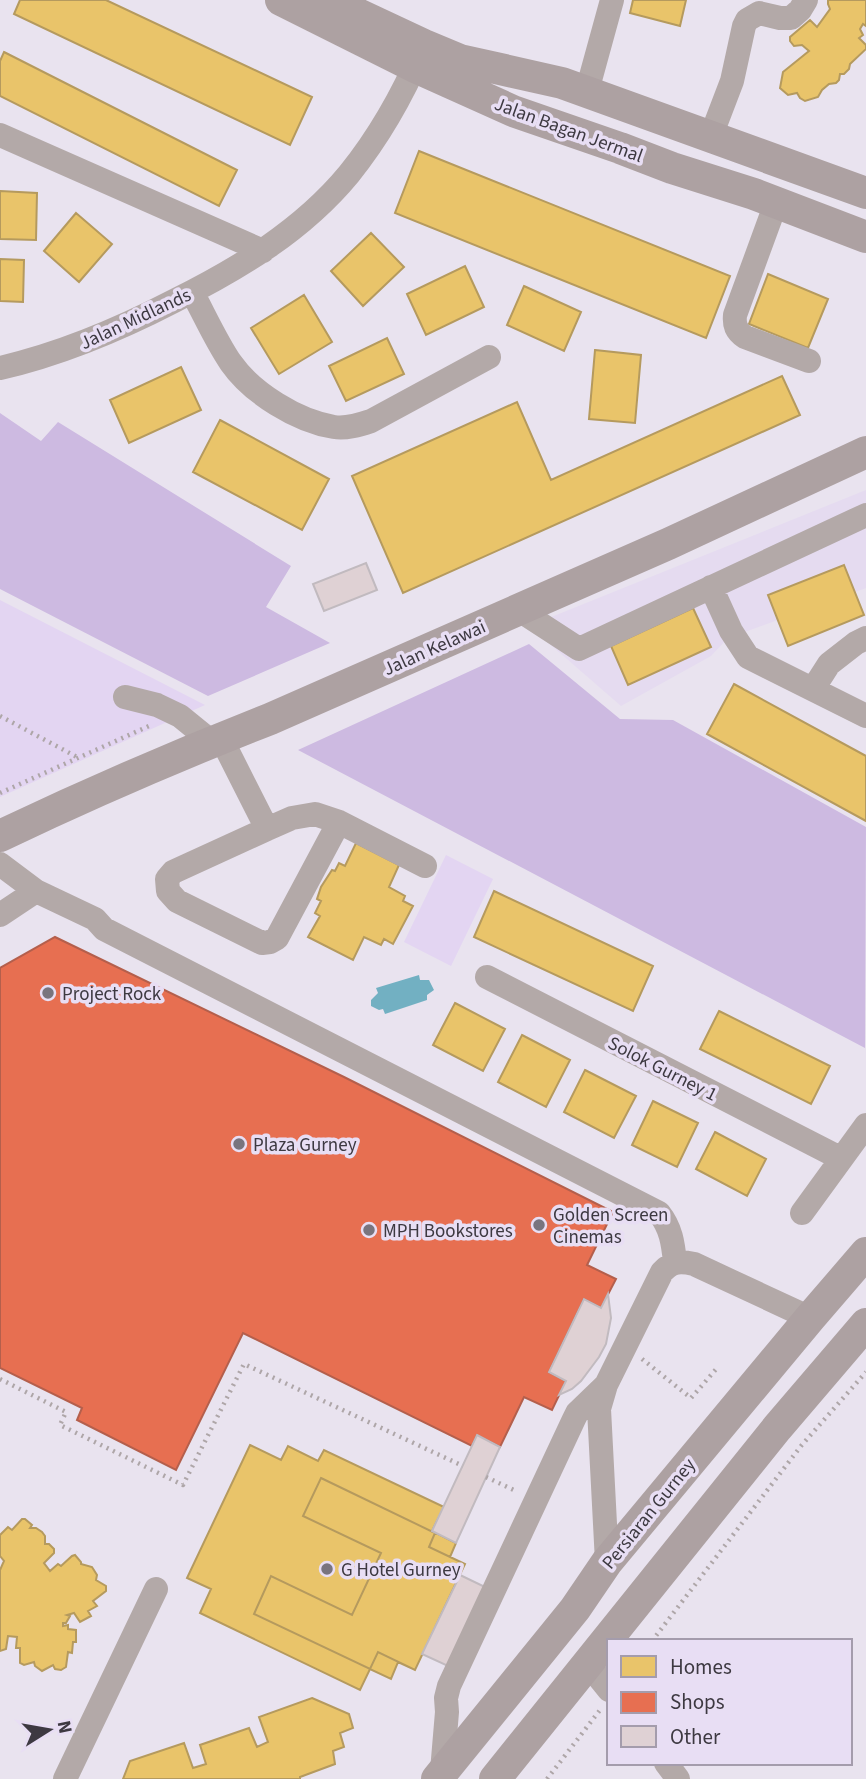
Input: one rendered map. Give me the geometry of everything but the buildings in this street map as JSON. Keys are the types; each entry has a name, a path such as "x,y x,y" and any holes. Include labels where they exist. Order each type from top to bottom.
{"main road":[{"name":"Jalan Bagan Jermal","path":"281,0 419,56 460,60 562,83 866,193"},
{"name":"Jalan Bagan Jermal","path":"329,0 513,111 765,198 866,237"},
{"path":"587,91 585,108 590,120 620,148"},
{"path":"711,136 721,165 765,198"},
{"name":"Jalan Kelawai","path":"0,836 65,805 519,610 861,457"},
{"name":"Persiaran Gurney","path":"443,1776 575,1609 607,1562 866,1253"},
{"path":"608,1639 777,1428 866,1324"},
{"path":"495,1779 607,1640"}],"street":[{"path":"587,91 612,0"},
{"path":"711,136 732,81 747,20 758,13 791,18 806,0"},
{"name":"Jalan Midlands","path":"0,368 55,353 151,313 263,251 295,227 348,175 372,141 419,56"},
{"path":"0,135 263,251"},
{"path":"765,198 734,321 736,328 745,337 809,361"},
{"path":"192,292 231,363 251,386 300,416 336,428 371,421 489,357"},
{"path":"519,610 579,649 866,515"},
{"path":"712,587 731,631 748,657 866,716"},
{"path":"813,690 829,664 866,638"},
{"path":"125,697 157,705 216,740 267,829"},
{"path":"340,822 277,937 270,942 262,943 189,907 177,901 168,891 167,879 173,872 292,818 315,814 340,822 425,866"},
{"path":"0,864 31,895 92,929 104,929 659,1213 668,1224 675,1262"},
{"path":"0,915 31,895"},
{"name":"Solok Gurney 1","path":"486,977 840,1158"},
{"path":"802,1213 866,1125"},
{"path":"607,1562 599,1409 606,1385 662,1272 675,1262 694,1264 810,1318"},
{"path":"443,1776 446,1698 449,1686 577,1413 606,1385"},
{"path":"65,1779 156,1589"},
{"path":"588,1664 605,1699"}],"path":[{"path":"0,793 176,714"},
{"path":"0,716 78,758"},
{"path":"625,1345 691,1398 718,1367"},
{"path":"0,1379 66,1412 60,1425 183,1485 244,1364 463,1466"},
{"path":"654,1639 801,1446 866,1372"},
{"path":"486,1477 493,1480"},
{"path":"547,1779 605,1699"}],"shaded area":[{"path":"0,413 41,441 58,422 291,566 266,607 330,643 208,696 0,589"},
{"path":"866,490 866,588 728,638 711,656 621,706 529,626"},
{"path":"0,600 205,705 0,797"},
{"path":"529,644 620,719 673,720 866,827 865,1048 298,750"},
{"path":"446,855 493,879 451,966 404,942"}],"water":[{"path":"419,975 420,980 429,980 434,990 427,995 427,1000 385,1014 383,1009 371,1006 371,1000 378,993 376,988"}],"place":[{"name":"Project Rock","path":"48,993"},
{"name":"Plaza Gurney","path":"239,1144"},
{"name":"Golden Screen Cinemas","path":"539,1225"},
{"name":"MPH Bookstores","path":"369,1230"},
{"name":"G Hotel Gurney","path":"327,1569"}]}
